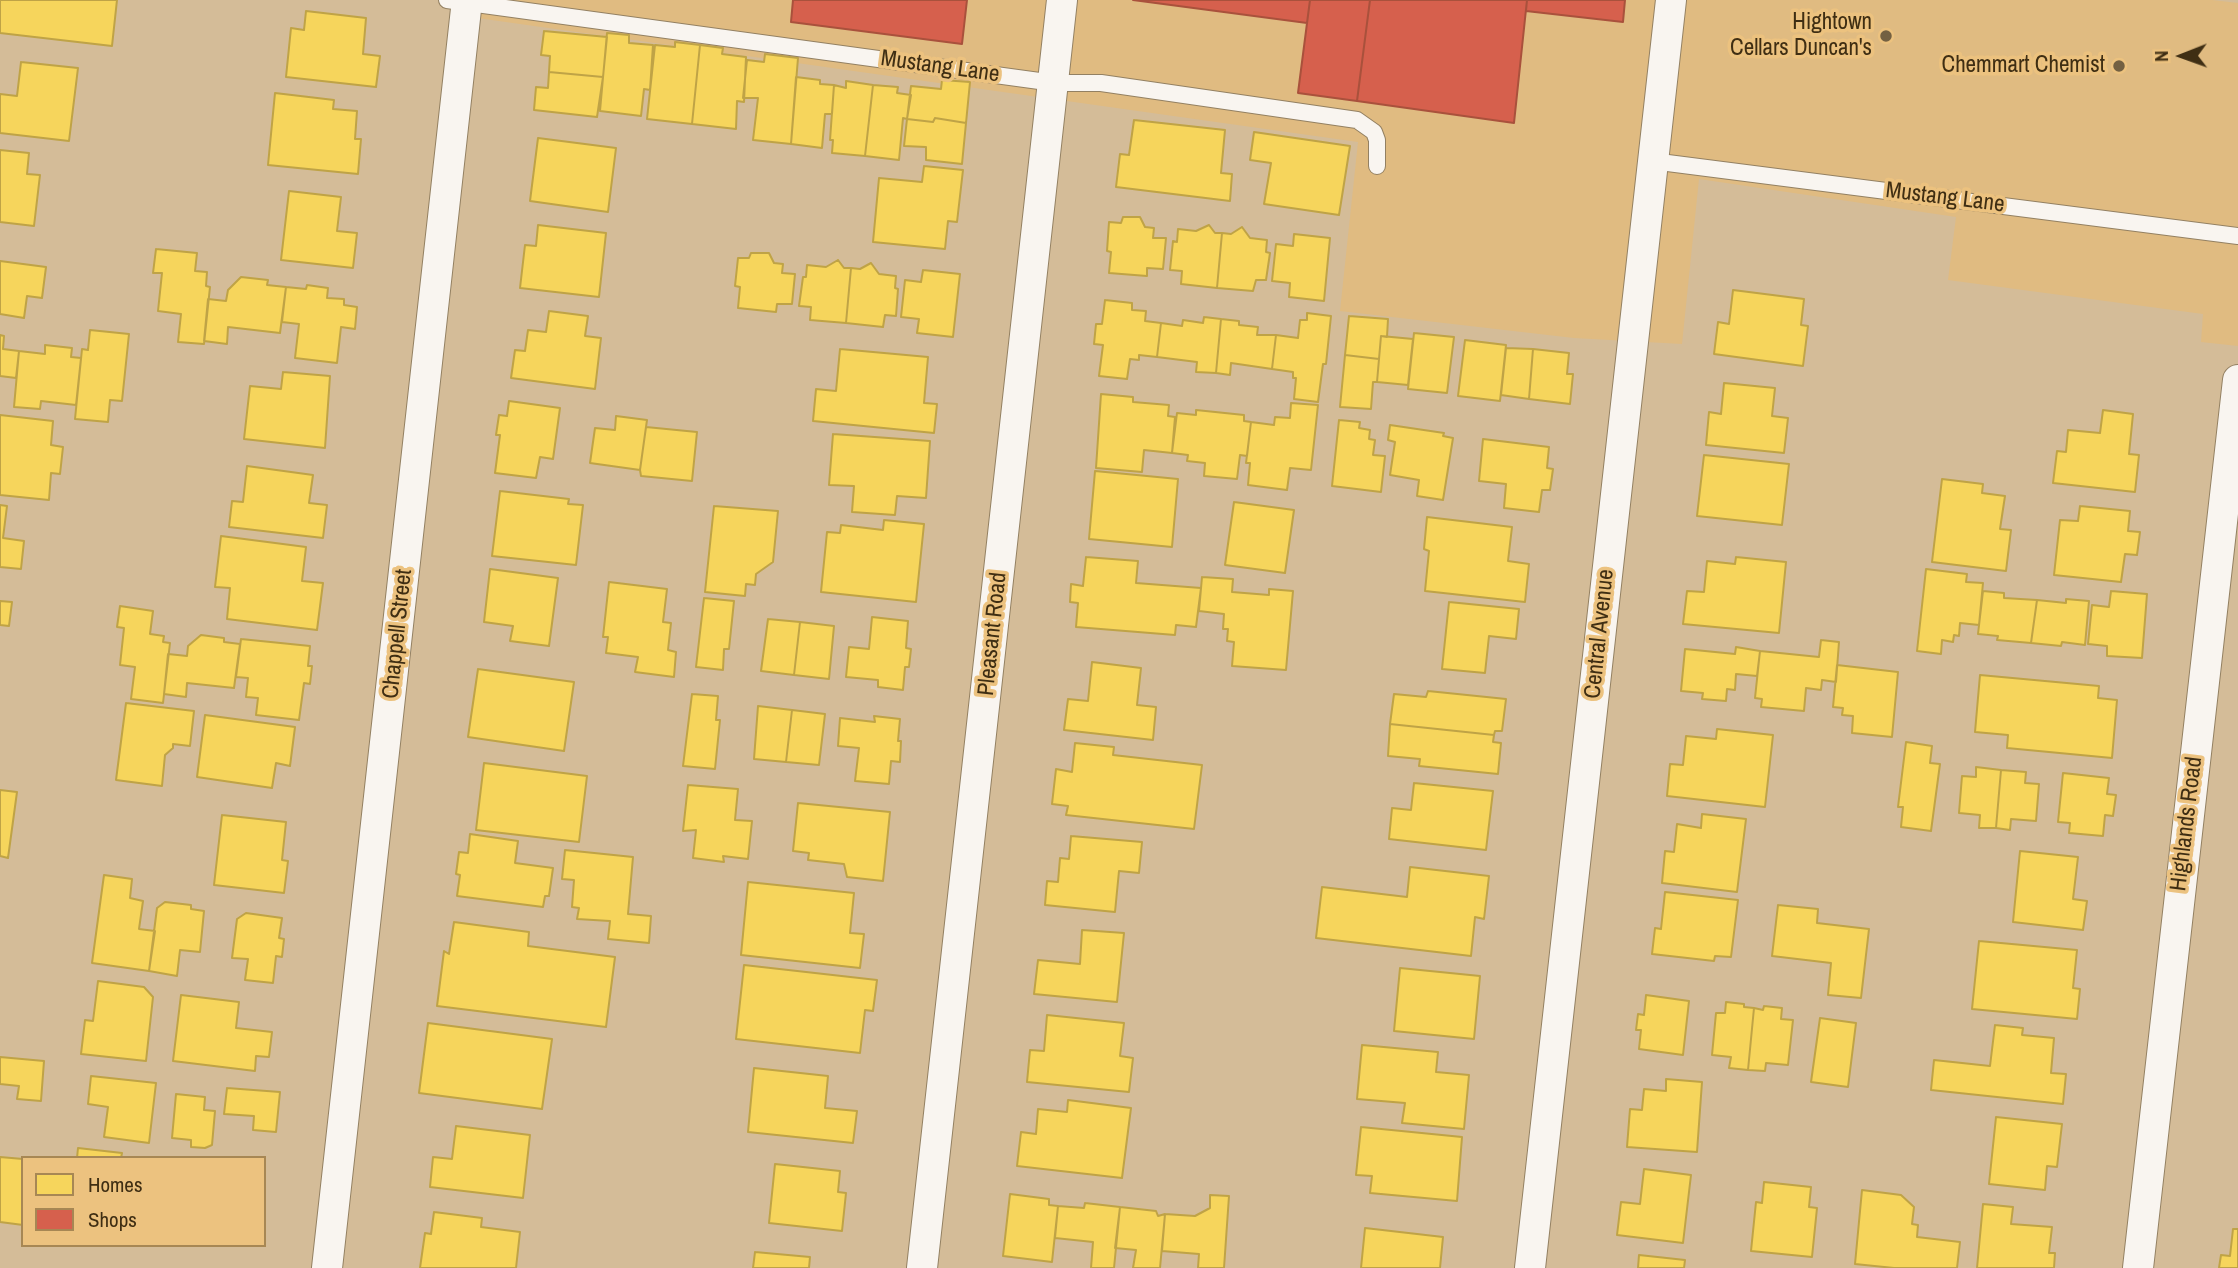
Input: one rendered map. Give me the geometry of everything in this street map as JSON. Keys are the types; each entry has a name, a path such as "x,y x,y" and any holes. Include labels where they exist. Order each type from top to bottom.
{"street":[{"name":"Pleasant Road","path":"922,1268 1062,0"},
{"name":"Central Avenue","path":"1530,1268 1671,0"},
{"name":"Chappell Street","path":"327,1268 460,1"},
{"name":"Highlands Road","path":"2138,1268 2238,380"}],"lane":[{"name":"Mustang Lane","path":"460,1 1054,83 1101,83 1357,120 1374,132 1377,140 1377,166"},
{"name":"Mustang Lane","path":"1652,160 2238,236"}],"shaded area":[{"path":"458,0 2212,0 2238,3 2238,346 2201,342 2203,314 1948,280 1956,217 1699,179 1682,344 1574,338 1340,311 1358,142 456,15"}],"building: Homes":[{"path":"0,0 117,0 112,46 0,33"},
{"path":"306,11 366,18 363,54 380,56 376,87 286,77 291,28 304,30"},
{"path":"544,31 607,37 603,77 549,72 550,56 541,55"},
{"path":"607,33 629,35 629,43 653,45 650,90 644,89 641,116 600,111"},
{"path":"675,42 700,45 692,124 647,119 655,45 675,47"},
{"path":"700,45 723,48 722,54 746,57 744,102 737,101 736,129 692,124"},
{"path":"765,54 798,58 791,144 753,140 758,98 743,98 747,60 764,62"},
{"path":"21,62 78,68 69,141 0,133 0,94 17,96"},
{"path":"549,72 603,77 597,117 534,110 536,87 548,88"},
{"path":"796,77 834,85 832,114 825,114 822,148 791,144"},
{"path":"942,80 970,82 966,123 935,118 933,122 907,119 911,86 941,89"},
{"path":"846,81 873,85 865,156 832,153 833,140 830,140 834,85 846,88"},
{"path":"873,85 898,87 897,93 911,95 907,119 903,118 899,160 865,156"},
{"path":"275,93 334,100 333,109 357,111 355,139 361,139 358,174 268,165"},
{"path":"935,118 966,123 962,164 926,160 926,147 904,146 907,119 933,122"},
{"path":"1134,120 1225,130 1221,173 1232,174 1230,201 1116,187 1120,154 1129,155"},
{"path":"1254,132 1350,146 1339,215 1264,204 1271,163 1250,160"},
{"path":"538,138 616,148 608,212 530,201"},
{"path":"0,150 29,153 27,174 40,175 34,226 0,222"},
{"path":"924,166 963,170 957,222 948,221 945,249 873,242 879,178 922,182"},
{"path":"289,191 341,197 337,231 357,233 353,268 281,260"},
{"path":"1123,217 1140,217 1145,227 1154,228 1153,238 1166,238 1163,269 1147,268 1147,276 1109,273 1109,222 1121,223"},
{"path":"538,225 606,233 599,297 520,288 525,245 536,246"},
{"path":"1209,225 1215,233 1222,233 1217,288 1181,284 1182,271 1170,270 1173,241 1177,242 1178,229 1196,231"},
{"path":"1242,227 1250,238 1267,240 1266,252 1270,253 1266,280 1256,280 1253,291 1217,288 1222,233 1231,234"},
{"path":"1294,234 1330,238 1324,301 1289,297 1290,283 1272,281 1276,244 1293,246"},
{"path":"156,249 197,253 195,271 207,272 206,286 210,287 204,344 178,342 181,314 158,311 162,273 153,273"},
{"path":"751,253 769,253 774,263 783,264 782,273 795,274 792,304 777,304 776,312 738,308 740,287 735,286 738,258 749,258"},
{"path":"838,260 844,268 851,268 846,323 810,320 811,307 799,306 807,265 826,267"},
{"path":"0,261 46,267 42,298 27,296 24,318 0,314"},
{"path":"871,263 879,274 896,276 896,316 885,315 883,327 846,323 851,268 860,269"},
{"path":"923,270 960,274 953,337 917,333 919,319 901,317 905,280 921,282"},
{"path":"241,277 268,280 267,285 286,287 280,333 228,327 227,344 204,341 208,299 226,301 228,290"},
{"path":"307,285 328,288 327,298 344,299 344,305 357,307 355,329 341,327 337,363 295,358 299,324 282,322 286,287 306,289"},
{"path":"1733,290 1804,299 1801,325 1808,326 1803,366 1714,354 1718,322 1729,324"},
{"path":"1105,300 1132,303 1132,310 1146,311 1145,321 1161,323 1157,357 1139,355 1139,360 1130,359 1127,379 1099,376 1103,345 1094,344 1096,324 1102,324"},
{"path":"549,311 588,316 585,336 601,338 595,389 511,378 515,350 525,351 528,330 546,332"},
{"path":"1307,313 1331,316 1326,364 1323,364 1318,402 1294,399 1296,378 1293,378 1293,372 1272,369 1276,335 1298,338 1300,320 1307,320"},
{"path":"1349,316 1388,319 1387,337 1381,336 1379,359 1345,355"},
{"path":"1204,317 1221,319 1216,373 1196,372 1197,362 1157,357 1161,323 1182,326 1183,320 1203,323"},
{"path":"1221,319 1258,327 1257,335 1276,335 1272,369 1231,363 1230,375 1216,373"},
{"path":"90,330 129,334 122,401 110,400 108,422 75,419 82,349 88,350"},
{"path":"1414,333 1454,337 1447,393 1408,389"},
{"path":"0,335 4,336 3,349 19,351 16,378 0,376"},
{"path":"1381,336 1413,339 1408,385 1377,382"},
{"path":"1465,340 1506,345 1500,401 1458,396"},
{"path":"45,345 72,348 71,357 81,358 76,405 41,401 40,409 14,407 19,351 45,354"},
{"path":"1506,348 1533,349 1529,399 1501,395"},
{"path":"840,349 928,357 924,403 937,404 934,433 813,421 816,389 836,391"},
{"path":"1533,349 1569,353 1567,374 1573,374 1570,404 1529,399"},
{"path":"1345,355 1379,359 1377,382 1373,382 1371,409 1340,407"},
{"path":"283,372 330,376 325,448 244,439 250,386 281,389"},
{"path":"1724,383 1775,388 1772,416 1788,418 1784,453 1706,445 1709,412 1721,414"},
{"path":"1101,394 1133,397 1133,402 1169,405 1168,416 1175,417 1172,453 1144,450 1142,472 1096,468"},
{"path":"509,401 560,408 553,459 540,457 536,478 495,473 500,435 496,435 499,415 507,416"},
{"path":"1291,403 1318,405 1311,470 1290,468 1287,490 1248,485 1250,463 1246,463 1251,422 1274,425 1275,417 1290,418"},
{"path":"1196,410 1244,415 1244,421 1251,422 1247,456 1240,455 1237,479 1204,476 1205,463 1187,461 1188,455 1172,453 1177,413 1196,415"},
{"path":"2103,410 2133,414 2129,454 2139,455 2135,492 2053,483 2057,451 2066,452 2068,430 2100,433"},
{"path":"0,415 53,421 51,445 63,447 60,474 51,473 49,500 0,495"},
{"path":"616,416 647,420 640,470 590,463 595,428 615,430"},
{"path":"1339,420 1360,422 1359,428 1370,430 1369,439 1375,440 1373,455 1385,456 1381,492 1332,486"},
{"path":"1390,425 1444,433 1443,436 1453,438 1443,500 1417,496 1419,480 1390,475 1395,442 1388,440"},
{"path":"646,427 697,432 692,481 641,476"},
{"path":"833,434 930,441 926,498 897,496 895,515 852,512 854,486 829,485"},
{"path":"1483,439 1549,447 1547,468 1553,469 1550,490 1542,490 1539,512 1504,508 1506,484 1479,481"},
{"path":"1704,455 1789,464 1782,525 1697,516"},
{"path":"247,466 313,475 309,503 327,505 323,538 229,527 232,501 243,502"},
{"path":"1095,471 1178,479 1172,547 1089,539"},
{"path":"1942,479 1983,484 1982,493 2005,496 2000,529 2011,530 2006,571 1932,562"},
{"path":"500,491 569,499 568,504 583,505 576,565 492,556"},
{"path":"1234,502 1294,510 1285,573 1225,565"},
{"path":"0,505 7,506 3,538 24,541 21,569 0,567"},
{"path":"714,506 778,511 773,562 756,574 755,585 746,584 745,596 705,592"},
{"path":"2080,506 2130,511 2128,531 2140,532 2137,555 2125,554 2121,582 2054,575 2060,520 2078,521"},
{"path":"1427,517 1512,527 1508,561 1529,564 1525,602 1425,591 1429,551 1424,549"},
{"path":"884,520 924,524 916,602 821,592 827,532 840,533 841,525 883,530"},
{"path":"221,536 306,547 302,581 323,583 317,630 227,619 230,588 215,587"},
{"path":"1086,557 1138,561 1136,583 1201,588 1196,627 1176,625 1175,635 1076,627 1078,603 1070,602 1071,584 1083,586"},
{"path":"1736,557 1786,562 1779,633 1683,624 1687,591 1704,592 1707,561 1735,564"},
{"path":"490,569 558,578 549,646 510,641 513,626 484,622"},
{"path":"1926,569 1967,574 1966,582 1983,583 1979,625 1960,623 1959,636 1954,635 1953,642 1942,640 1941,654 1917,651"},
{"path":"1202,577 1233,579 1232,592 1269,595 1269,589 1293,591 1286,670 1232,666 1234,642 1227,641 1228,629 1223,629 1224,614 1199,611"},
{"path":"609,582 667,589 663,622 671,623 668,650 676,652 674,677 635,672 638,657 606,653 608,637 603,637"},
{"path":"1983,591 2004,593 2004,598 2037,600 2031,643 1997,640 1998,636 1978,634"},
{"path":"2111,591 2147,594 2142,658 2107,656 2107,646 2088,644 2092,605 2109,607"},
{"path":"704,598 734,601 729,649 724,649 723,670 696,667"},
{"path":"2066,599 2089,601 2085,645 2062,642 2061,646 2031,643 2037,600 2066,603"},
{"path":"0,601 12,602 9,626 0,625"},
{"path":"1449,602 1519,609 1516,639 1489,636 1485,673 1442,669"},
{"path":"120,606 153,611 150,634 164,636 163,642 170,643 163,703 131,699 135,667 120,665 124,628 117,627"},
{"path":"872,617 908,621 906,648 911,649 909,667 905,667 903,690 878,687 878,680 846,677 849,647 869,649"},
{"path":"768,619 800,622 794,675 761,671"},
{"path":"800,622 834,626 829,679 794,675"},
{"path":"201,635 224,638 224,642 240,644 234,688 187,683 186,697 164,694 168,654 187,656 188,646"},
{"path":"241,639 310,646 310,684 304,683 299,720 256,715 258,698 246,697 248,678 236,677"},
{"path":"1821,640 1839,642 1836,682 1822,680 1821,690 1806,688 1804,711 1761,707 1762,699 1755,698 1760,651 1819,657"},
{"path":"1736,647 1760,651 1757,676 1736,674 1735,690 1727,689 1726,701 1702,699 1703,693 1681,691 1685,649 1735,654"},
{"path":"1092,662 1141,668 1137,705 1156,707 1153,740 1064,730 1068,699 1088,701"},
{"path":"1837,665 1898,672 1892,737 1852,733 1853,716 1842,715 1843,708 1833,707"},
{"path":"478,669 574,682 564,751 468,737"},
{"path":"1980,675 2099,686 2098,698 2117,700 2112,758 2007,748 2008,735 1975,732"},
{"path":"1428,691 1506,699 1502,731 1495,731 1494,735 1390,724 1394,694 1426,697"},
{"path":"692,694 718,696 716,720 720,720 715,769 683,766"},
{"path":"126,703 194,711 190,746 173,744 173,748 165,755 162,786 116,780"},
{"path":"758,706 792,710 786,762 754,759"},
{"path":"792,710 825,714 819,765 786,762"},
{"path":"205,715 295,727 290,766 276,763 272,788 197,777"},
{"path":"874,716 900,719 900,762 891,761 889,784 855,781 859,748 838,746 840,718 875,722"},
{"path":"1390,724 1494,735 1493,742 1501,743 1498,774 1419,766 1420,759 1388,756"},
{"path":"1717,729 1773,735 1765,807 1667,796 1670,764 1683,765 1686,736 1716,739"},
{"path":"1906,742 1932,746 1930,763 1940,764 1931,831 1901,827 1903,807 1898,807"},
{"path":"1075,743 1114,747 1113,755 1202,765 1194,829 1066,815 1068,806 1052,804 1056,769 1072,772"},
{"path":"484,763 587,776 579,842 476,830"},
{"path":"1976,767 2001,770 1996,828 1979,828 1980,815 1959,813 1962,776 1976,777"},
{"path":"2001,770 2026,772 2025,783 2039,784 2036,821 2011,819 2010,830 1996,828"},
{"path":"2063,773 2109,778 2107,794 2116,795 2113,816 2105,815 2103,836 2069,833 2070,823 2058,822"},
{"path":"1414,783 1493,791 1486,850 1389,839 1392,808 1411,810"},
{"path":"688,785 738,789 735,820 752,821 748,859 723,856 724,862 693,858 696,830 683,831"},
{"path":"0,790 17,792 8,858 0,856"},
{"path":"798,803 890,812 883,881 847,877 844,864 808,860 809,853 793,851"},
{"path":"1702,814 1746,819 1737,892 1662,883 1665,851 1674,852 1677,824 1701,828"},
{"path":"222,815 286,822 282,860 288,861 284,893 214,885"},
{"path":"470,834 518,841 515,863 553,868 549,896 545,896 543,907 457,896 459,852 468,853"},
{"path":"1071,836 1142,842 1139,873 1119,871 1115,912 1045,905 1047,881 1058,882 1060,858 1069,859"},
{"path":"565,850 633,857 628,914 651,916 649,943 608,939 610,921 577,919 579,908 572,907 574,880 562,879"},
{"path":"2020,851 2078,857 2073,899 2087,901 2083,930 2013,922"},
{"path":"1410,867 1489,876 1484,919 1475,917 1471,956 1316,938 1322,887 1407,897"},
{"path":"104,875 132,879 130,898 143,901 139,929 155,931 149,971 92,963"},
{"path":"748,882 854,893 850,933 864,934 860,968 741,955"},
{"path":"1665,892 1738,900 1731,957 1715,956 1714,961 1652,954 1655,928 1661,929"},
{"path":"165,902 191,905 191,909 204,911 200,952 180,950 177,976 149,971 157,908"},
{"path":"1778,905 1818,909 1817,923 1869,929 1861,998 1828,995 1831,963 1772,956"},
{"path":"246,913 282,918 279,938 284,939 282,957 276,956 273,983 245,980 248,959 232,958 237,919"},
{"path":"454,922 529,932 528,946 615,957 606,1027 437,1006 444,951 449,954"},
{"path":"1082,930 1124,933 1117,1002 1034,994 1038,960 1080,964"},
{"path":"1979,941 2077,950 2073,988 2080,989 2077,1019 1972,1009"},
{"path":"744,965 877,980 873,1011 865,1010 860,1053 736,1039"},
{"path":"1400,968 1480,976 1474,1039 1394,1031"},
{"path":"98,981 144,987 153,997 146,1061 81,1054 85,1020 93,1021"},
{"path":"181,995 239,1002 236,1028 272,1032 269,1057 256,1056 255,1071 173,1061"},
{"path":"1646,995 1689,1001 1683,1055 1639,1049 1641,1030 1636,1030 1638,1014 1644,1015"},
{"path":"1726,1002 1754,1008 1748,1070 1729,1068 1731,1057 1712,1055 1716,1013 1725,1013"},
{"path":"1764,1006 1782,1008 1781,1019 1793,1020 1788,1065 1766,1063 1765,1071 1748,1070 1754,1008 1763,1010"},
{"path":"1047,1015 1124,1023 1120,1056 1133,1058 1129,1092 1027,1082 1030,1050 1044,1051"},
{"path":"1820,1018 1856,1023 1848,1087 1811,1082"},
{"path":"428,1023 552,1039 542,1109 419,1093"},
{"path":"1995,1025 2023,1028 2022,1035 2054,1038 2051,1073 2066,1074 2063,1104 1931,1090 1934,1060 1990,1066"},
{"path":"1362,1045 1438,1052 1436,1072 1469,1075 1464,1129 1402,1123 1405,1103 1357,1099"},
{"path":"0,1057 44,1061 41,1101 17,1099 19,1086 0,1084"},
{"path":"754,1068 828,1076 825,1108 857,1111 853,1143 748,1132"},
{"path":"91,1076 156,1083 149,1143 104,1137 108,1107 88,1104"},
{"path":"1666,1079 1702,1082 1697,1152 1627,1147 1630,1109 1642,1110 1644,1089 1666,1091"},
{"path":"227,1088 280,1092 276,1132 253,1130 254,1116 224,1114"},
{"path":"176,1094 205,1097 204,1110 215,1111 212,1145 205,1148 191,1147 191,1140 172,1138"},
{"path":"1068,1100 1131,1108 1122,1178 1017,1166 1021,1132 1036,1134 1038,1109 1067,1112"},
{"path":"1996,1117 2062,1124 2057,1167 2047,1166 2045,1190 1989,1184"},
{"path":"456,1126 530,1135 523,1198 430,1187 433,1157 452,1159"},
{"path":"1361,1127 1462,1137 1457,1201 1370,1193 1372,1176 1356,1175"},
{"path":"78,1148 122,1153 121,1156 77,1156"},
{"path":"0,1157 21,1159 21,1225 0,1222"},
{"path":"775,1164 840,1171 838,1192 846,1193 842,1231 769,1223"},
{"path":"1644,1169 1691,1175 1683,1243 1617,1235 1621,1202 1640,1204"},
{"path":"1764,1182 1811,1187 1809,1207 1817,1208 1812,1257 1751,1251 1756,1202 1762,1203"},
{"path":"1862,1190 1901,1195 1914,1207 1912,1224 1918,1225 1917,1237 1960,1242 1957,1268 1894,1268 1855,1264"},
{"path":"1010,1194 1049,1199 1049,1205 1058,1206 1052,1262 1003,1256"},
{"path":"1210,1195 1229,1196 1224,1268 1198,1268 1199,1254 1162,1251 1165,1214 1195,1216 1210,1208"},
{"path":"1085,1203 1120,1207 1114,1268 1091,1268 1093,1242 1055,1238 1058,1206 1084,1208"},
{"path":"1983,1204 2013,1207 2011,1224 2052,1227 2049,1253 2055,1253 2054,1268 1977,1268"},
{"path":"1120,1207 1156,1211 1158,1216 1165,1214 1160,1268 1133,1268 1136,1250 1115,1248"},
{"path":"434,1212 482,1218 481,1227 520,1232 516,1268 420,1268 425,1233 431,1234"},
{"path":"1365,1228 1443,1237 1440,1268 1361,1268"},
{"path":"2233,1229 2238,1229 2238,1268 2219,1268 2221,1255 2230,1256"},
{"path":"755,1252 810,1257 809,1268 753,1268"},
{"path":"1639,1255 1685,1260 1684,1268 1638,1268"}],"building: Shops":[{"path":"793,0 967,0 962,44 791,22"},
{"path":"1133,0 1310,0 1307,23"},
{"path":"1310,0 1370,0 1357,101 1298,93"},
{"path":"1370,0 1527,0 1514,123 1357,101"},
{"path":"1527,0 1625,0 1623,22 1526,11"}],"place":[{"name":"Hightown Cellars Duncan's","path":"1886,36"},
{"name":"Chemmart Chemist","path":"2119,66"}]}
